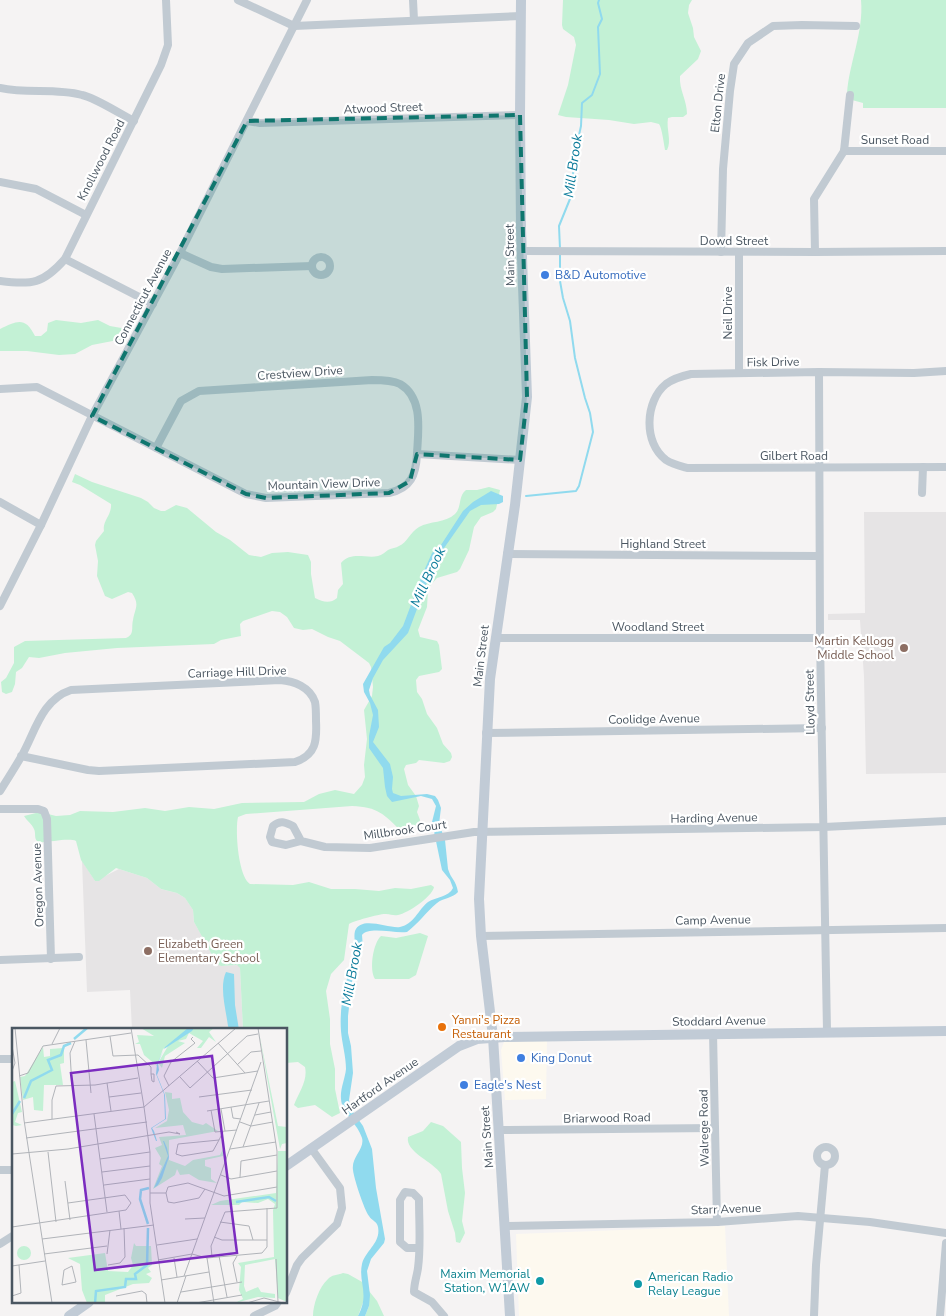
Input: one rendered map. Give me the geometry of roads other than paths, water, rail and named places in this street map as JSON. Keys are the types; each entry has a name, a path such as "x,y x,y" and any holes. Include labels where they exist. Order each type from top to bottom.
{"main road":[{"name":"Main Street","path":"510,1316 500,1130 479,899 490,679 527,397 522,250 521,0"},
{"name":"Stoddard Avenue","path":"493,1037 827,1031 946,1031"},
{"name":"Hartford Avenue","path":"288,1165 460,1046 477,1039 493,1037"},
{"path":"69,1316 86,1304"}],"street":[{"name":"Knollwood Road","path":"0,281 30,283 44,279 54,272 65,259 161,65 168,45 166,0"},
{"path":"238,0 294,26 521,16"},
{"name":"Connecticut Avenue","path":"0,606 41,525 92,416 180,253 307,0"},
{"path":"413,0 414,20"},
{"name":"Elton Drive","path":"721,252 723,169 734,64 748,43 773,26 802,24 856,26"},
{"path":"0,88 24,92 67,92 83,95 134,121"},
{"path":"815,252 814,199 844,151 850,95"},
{"name":"Atwood Street","path":"246,121 260,123 520,115"},
{"name":"Sunset Road","path":"844,151 946,151"},
{"path":"0,182 36,188 86,215"},
{"name":"Dowd Street","path":"522,250 551,252 946,251"},
{"name":"Neil Drive","path":"739,252 740,374"},
{"path":"180,253 212,267 222,269 312,266"},
{"path":"65,259 153,304"},
{"name":"Fisk Drive","path":"652,442 650,412 654,399 666,384 677,378 692,374 819,372 914,374 946,371"},
{"name":"Lloyd Street","path":"819,372 819,556 827,1031"},
{"name":"Crestview Drive","path":"156,448 180,401 200,391 387,380 400,384 409,392 416,404 419,415 417,454"},
{"name":"Mountain View Drive","path":"0,389 38,388 246,494 266,498 389,493 398,491 410,481 416,471 417,454"},
{"name":"Gilbert Road","path":"652,442 666,461 688,468 946,467"},
{"path":"417,454 520,460"},
{"path":"922,493 923,467"},
{"path":"0,502 41,525"},
{"name":"Highland Street","path":"507,554 819,556"},
{"name":"Woodland Street","path":"496,638 820,638"},
{"name":"Carriage Hill Drive","path":"0,791 48,706 56,698 72,690 280,680 291,681 300,685 314,701 317,737 310,753 295,762 99,771 21,756"},
{"name":"Coolidge Avenue","path":"486,733 822,728"},
{"name":"Oregon Avenue","path":"0,809 38,809 44,811 47,818 52,959"},
{"name":"Harding Avenue","path":"482,832 824,827 946,821"},
{"name":"Millbrook Court","path":"301,841 325,847 370,848 482,832"},
{"name":"Camp Avenue","path":"481,936 946,928"},
{"path":"0,960 79,957"},
{"name":"Walrege Road","path":"713,1033 717,1222"},
{"name":"Briarwood Road","path":"500,1130 715,1128"},
{"path":"288,1288 297,1265 337,1224 342,1208 340,1188 311,1148"},
{"path":"814,1316 825,1165"},
{"path":"418,1248 407,1248 400,1242 400,1200 405,1192 414,1193 419,1199 418,1248 414,1292 432,1302 444,1316"},
{"name":"Starr Avenue","path":"505,1226 717,1222 798,1216 820,1217 946,1233"},
{"path":"0,1244 12,1236"},
{"path":"940,1316 946,1244"},
{"path":"254,1316 276,1304"}],"water":[{"path":"491,491 503,496 503,502 481,505 470,511 435,561 408,633 383,660 369,690 378,710 379,727 373,742 390,764 393,777 393,793 401,796 427,794 435,796 438,800 441,808 439,824 445,840 448,869 458,892 437,903 407,932 370,931 362,935 363,948 352,982 348,1016 353,1073 349,1100 351,1109 363,1126 372,1149 376,1188 385,1239 371,1259 367,1271 370,1295 369,1306 365,1316 358,1316 363,1301 362,1264 378,1233 376,1222 369,1216 357,1187 353,1170 354,1161 362,1146 362,1138 344,1109 341,1099 346,1069 341,1031 341,1011 346,982 355,954 355,931 358,926 369,923 395,927 405,925 412,920 424,905 445,895 453,888 450,880 442,870 432,822 436,806 432,799 421,796 392,802 387,796 383,768 369,748 373,715 370,703 364,692 363,684 384,647 390,643 403,626 432,553 441,545 463,511 473,502"},
{"path":"226,972 234,974 235,1005 239,1028 229,1028 228,1026 223,991"}],"waterway":[{"name":"Mill Brook","path":"560,249 559,226 572,194 574,158 581,126 582,103 592,95 600,74 598,27 602,19 599,0"},
{"name":"Mill Brook","path":"526,496 576,491 593,432 590,413 575,358 570,321 563,298 560,281 560,253"}],"place":[{"name":"B&D Automotive","path":"545,275"},
{"name":"Martin Kellogg Middle School","path":"904,648"},
{"name":"Elizabeth Green Elementary School","path":"148,951"},
{"name":"Yanni's Pizza Restaurant","path":"442,1027"},
{"name":"King Donut","path":"521,1058"},
{"name":"Eagle's Nest","path":"464,1085"},
{"name":"Maxim Memorial Station, W1AW","path":"540,1281"},
{"name":"American Radio Relay League","path":"638,1284"}]}
